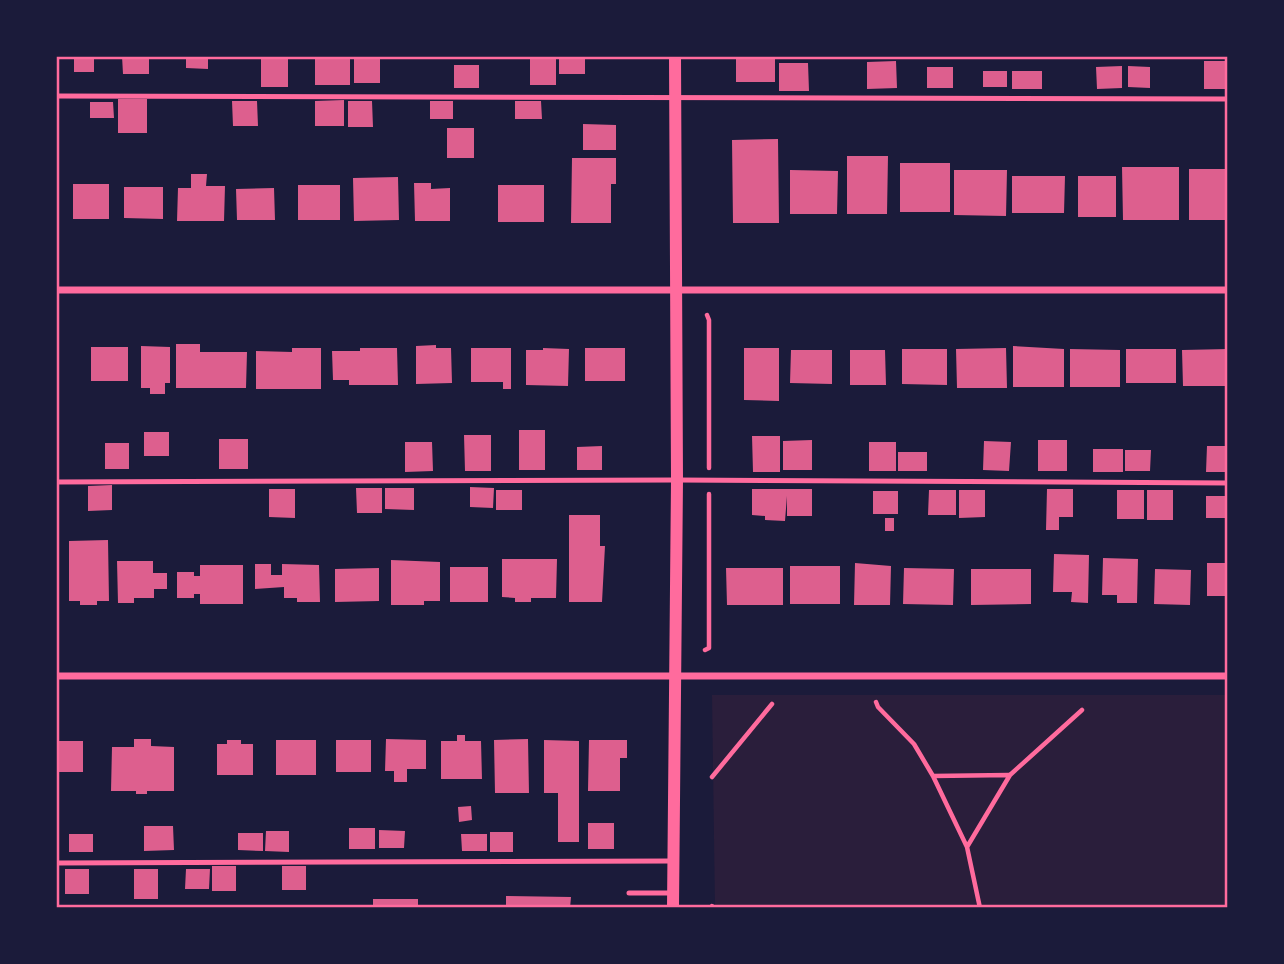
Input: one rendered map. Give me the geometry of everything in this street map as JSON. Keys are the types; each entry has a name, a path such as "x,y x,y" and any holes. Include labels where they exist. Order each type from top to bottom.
{"street":[{"path":"674,908 677,480 675,56"},
{"path":"56,290 1228,290"},
{"path":"56,676 1228,676"}],"lane":[{"path":"56,96 1228,99"},
{"path":"56,482 677,480 1228,483"},
{"path":"56,863 674,861"},
{"path":"629,893 674,893"}],"path":[{"path":"876,702 914,744 933,776 967,846 980,908"},
{"path":"712,777 772,704"},
{"path":"967,846 1010,775 1082,710"},
{"path":"933,776 1010,775"}],"shaded area":[{"path":"712,695 1228,695 1228,908 715,908"}],"building":[{"path":"74,56 94,56 94,72 74,72"},
{"path":"122,56 149,56 149,74 123,74"},
{"path":"186,56 208,56 208,69 186,68"},
{"path":"261,56 288,56 288,87 261,87"},
{"path":"315,56 350,56 350,85 315,85"},
{"path":"354,56 380,56 380,83 354,83"},
{"path":"530,56 556,56 556,85 530,85"},
{"path":"559,56 585,56 585,74 559,74"},
{"path":"736,56 775,56 775,82 736,82"},
{"path":"896,61 897,88 867,89 867,62"},
{"path":"1204,61 1228,61 1228,89 1204,89"},
{"path":"779,63 808,63 809,91 779,91"},
{"path":"454,65 479,65 479,88 454,88"},
{"path":"1122,66 1122,88 1097,89 1096,67"},
{"path":"1128,66 1150,67 1150,88 1128,87"},
{"path":"927,67 953,67 953,88 927,88"},
{"path":"983,71 1007,71 1007,87 983,87"},
{"path":"1012,71 1042,71 1042,89 1012,89"},
{"path":"118,99 147,99 147,133 118,133"},
{"path":"344,100 344,126 315,126 315,101"},
{"path":"232,101 257,101 258,126 233,126"},
{"path":"348,101 372,101 373,127 348,127"},
{"path":"430,101 453,101 453,119 430,119"},
{"path":"515,101 541,101 542,119 515,119"},
{"path":"90,102 113,102 114,118 90,118"},
{"path":"583,124 616,125 616,150 583,150"},
{"path":"447,128 474,128 474,158 447,158"},
{"path":"778,139 779,223 733,223 732,140"},
{"path":"847,156 888,156 887,214 847,214"},
{"path":"572,158 616,158 616,184 611,184 611,223 571,223"},
{"path":"900,163 950,163 950,212 900,212"},
{"path":"1122,167 1179,167 1179,220 1123,220"},
{"path":"1189,169 1228,169 1228,220 1189,220"},
{"path":"790,170 838,171 837,214 790,214"},
{"path":"954,170 1007,170 1006,216 954,215"},
{"path":"191,174 207,174 206,186 225,186 224,221 177,221 178,188 191,188"},
{"path":"1012,176 1065,176 1064,213 1012,213"},
{"path":"1078,176 1116,176 1116,217 1078,217"},
{"path":"398,177 399,220 354,221 353,178"},
{"path":"414,183 431,183 431,189 450,188 450,221 415,221"},
{"path":"73,184 109,184 109,219 73,219"},
{"path":"298,185 340,185 340,220 298,220"},
{"path":"498,185 544,185 544,222 498,222"},
{"path":"124,187 163,187 163,219 124,218"},
{"path":"274,188 275,220 237,220 236,189"},
{"path":"176,344 200,344 200,352 247,352 246,388 176,388"},
{"path":"436,345 436,348 451,348 452,383 416,384 416,346"},
{"path":"141,346 170,347 170,383 165,383 165,394 150,394 150,388 141,388"},
{"path":"1013,346 1064,349 1064,387 1013,387"},
{"path":"91,347 128,347 128,381 91,381"},
{"path":"292,348 321,348 321,389 256,389 256,351 292,352"},
{"path":"360,348 397,348 398,385 349,385 349,380 333,380 332,351 360,351"},
{"path":"471,348 511,348 511,389 503,389 503,382 471,382"},
{"path":"585,348 625,348 625,381 585,381"},
{"path":"744,348 779,348 779,401 744,400"},
{"path":"1006,348 1007,388 957,388 956,349"},
{"path":"569,349 568,386 526,385 526,350"},
{"path":"902,349 947,349 947,385 902,384"},
{"path":"1070,349 1120,350 1120,387 1070,387"},
{"path":"1126,349 1176,349 1176,383 1126,383"},
{"path":"1228,349 1228,386 1183,386 1182,350"},
{"path":"791,350 832,350 832,384 790,383"},
{"path":"850,350 885,350 886,385 850,385"},
{"path":"519,430 545,430 545,470 519,470"},
{"path":"144,432 169,432 169,456 144,456"},
{"path":"464,435 491,435 491,471 465,471"},
{"path":"752,436 780,436 780,472 753,472"},
{"path":"219,439 248,439 248,469 219,469"},
{"path":"812,440 812,470 783,470 783,441"},
{"path":"1038,440 1067,440 1067,471 1038,471"},
{"path":"984,441 1011,442 1009,471 983,470"},
{"path":"405,442 432,442 433,471 405,472"},
{"path":"869,442 896,442 896,471 869,471"},
{"path":"105,443 129,443 129,469 105,469"},
{"path":"602,446 602,470 577,470 577,447"},
{"path":"1207,446 1228,446 1228,472 1206,472"},
{"path":"1093,449 1123,449 1123,472 1093,472"},
{"path":"1125,450 1151,450 1150,471 1125,471"},
{"path":"898,452 927,452 927,471 898,471"},
{"path":"112,485 112,510 88,511 88,486"},
{"path":"470,487 494,488 493,508 470,507"},
{"path":"356,488 382,488 382,513 357,513"},
{"path":"385,488 414,488 414,510 385,509"},
{"path":"269,489 295,489 295,518 269,517"},
{"path":"752,489 812,489 812,516 787,516 787,496 785,521 765,520 765,516 752,515"},
{"path":"1047,489 1073,489 1073,517 1059,517 1059,530 1046,530"},
{"path":"496,490 522,490 522,510 496,510"},
{"path":"929,490 956,490 956,515 928,515"},
{"path":"959,490 985,490 985,517 959,518"},
{"path":"1117,490 1144,490 1144,519 1117,519"},
{"path":"1147,490 1173,490 1173,520 1147,520"},
{"path":"873,491 898,491 898,514 873,514"},
{"path":"1206,496 1228,496 1228,518 1206,518"},
{"path":"569,515 600,515 600,546 605,546 602,602 569,602"},
{"path":"885,518 894,518 894,531 885,531"},
{"path":"108,540 109,601 97,601 97,605 80,605 80,601 69,601 69,541"},
{"path":"1054,554 1089,555 1088,603 1071,602 1072,592 1053,592"},
{"path":"1103,558 1138,559 1137,603 1117,603 1117,595 1102,595"},
{"path":"502,559 557,559 556,598 531,598 531,602 515,602 515,598 502,597"},
{"path":"391,560 440,562 440,601 424,601 424,605 391,605"},
{"path":"117,561 153,561 153,573 167,573 167,589 154,589 154,598 134,598 134,603 118,603"},
{"path":"855,563 891,566 890,605 854,605"},
{"path":"1207,563 1228,563 1228,596 1207,596"},
{"path":"255,564 271,564 271,575 282,575 282,564 319,565 320,602 297,602 297,598 284,598 284,587 255,589"},
{"path":"200,565 243,565 243,604 200,604 200,594 194,594 194,598 177,598 177,572 194,572 194,576 200,576"},
{"path":"790,566 840,566 840,604 790,604"},
{"path":"450,567 488,567 488,602 450,602"},
{"path":"379,568 379,601 335,602 335,569"},
{"path":"726,568 783,568 783,605 727,605"},
{"path":"904,568 954,569 953,605 903,604"},
{"path":"971,569 1031,569 1031,604 971,605"},
{"path":"1155,569 1191,570 1190,605 1154,604"},
{"path":"457,735 465,735 465,741 481,741 482,779 441,779 441,741 457,741"},
{"path":"134,739 151,739 151,746 174,747 174,791 147,791 147,794 136,794 136,791 111,791 112,747 134,747"},
{"path":"386,739 426,740 426,769 407,769 407,782 394,782 394,771 385,771"},
{"path":"528,739 529,793 495,793 494,740"},
{"path":"227,740 241,740 241,744 253,744 253,775 217,775 217,744 227,744"},
{"path":"276,740 316,740 316,775 276,775"},
{"path":"336,740 371,740 371,772 336,772"},
{"path":"544,740 579,741 579,842 558,842 558,793 544,793"},
{"path":"589,740 627,740 627,758 620,758 620,791 588,791"},
{"path":"56,741 83,741 83,772 56,772"},
{"path":"471,806 472,820 459,822 458,807"},
{"path":"588,823 614,823 614,849 588,849"},
{"path":"144,826 173,826 174,850 144,851"},
{"path":"349,828 375,828 375,849 349,849"},
{"path":"379,830 405,831 404,848 379,848"},
{"path":"266,831 289,831 289,852 265,851"},
{"path":"490,832 513,832 513,852 490,852"},
{"path":"238,833 263,833 263,851 238,850"},
{"path":"69,834 93,834 93,852 69,852"},
{"path":"461,834 487,834 487,851 462,851"},
{"path":"212,866 236,866 236,891 212,891"},
{"path":"282,866 306,866 306,890 282,890"},
{"path":"65,869 89,869 89,894 65,894"},
{"path":"134,869 158,869 158,899 134,899"},
{"path":"186,869 210,869 209,889 185,889"},
{"path":"506,896 571,897 570,908 506,908"},
{"path":"373,899 418,899 418,908 373,908"}]}
